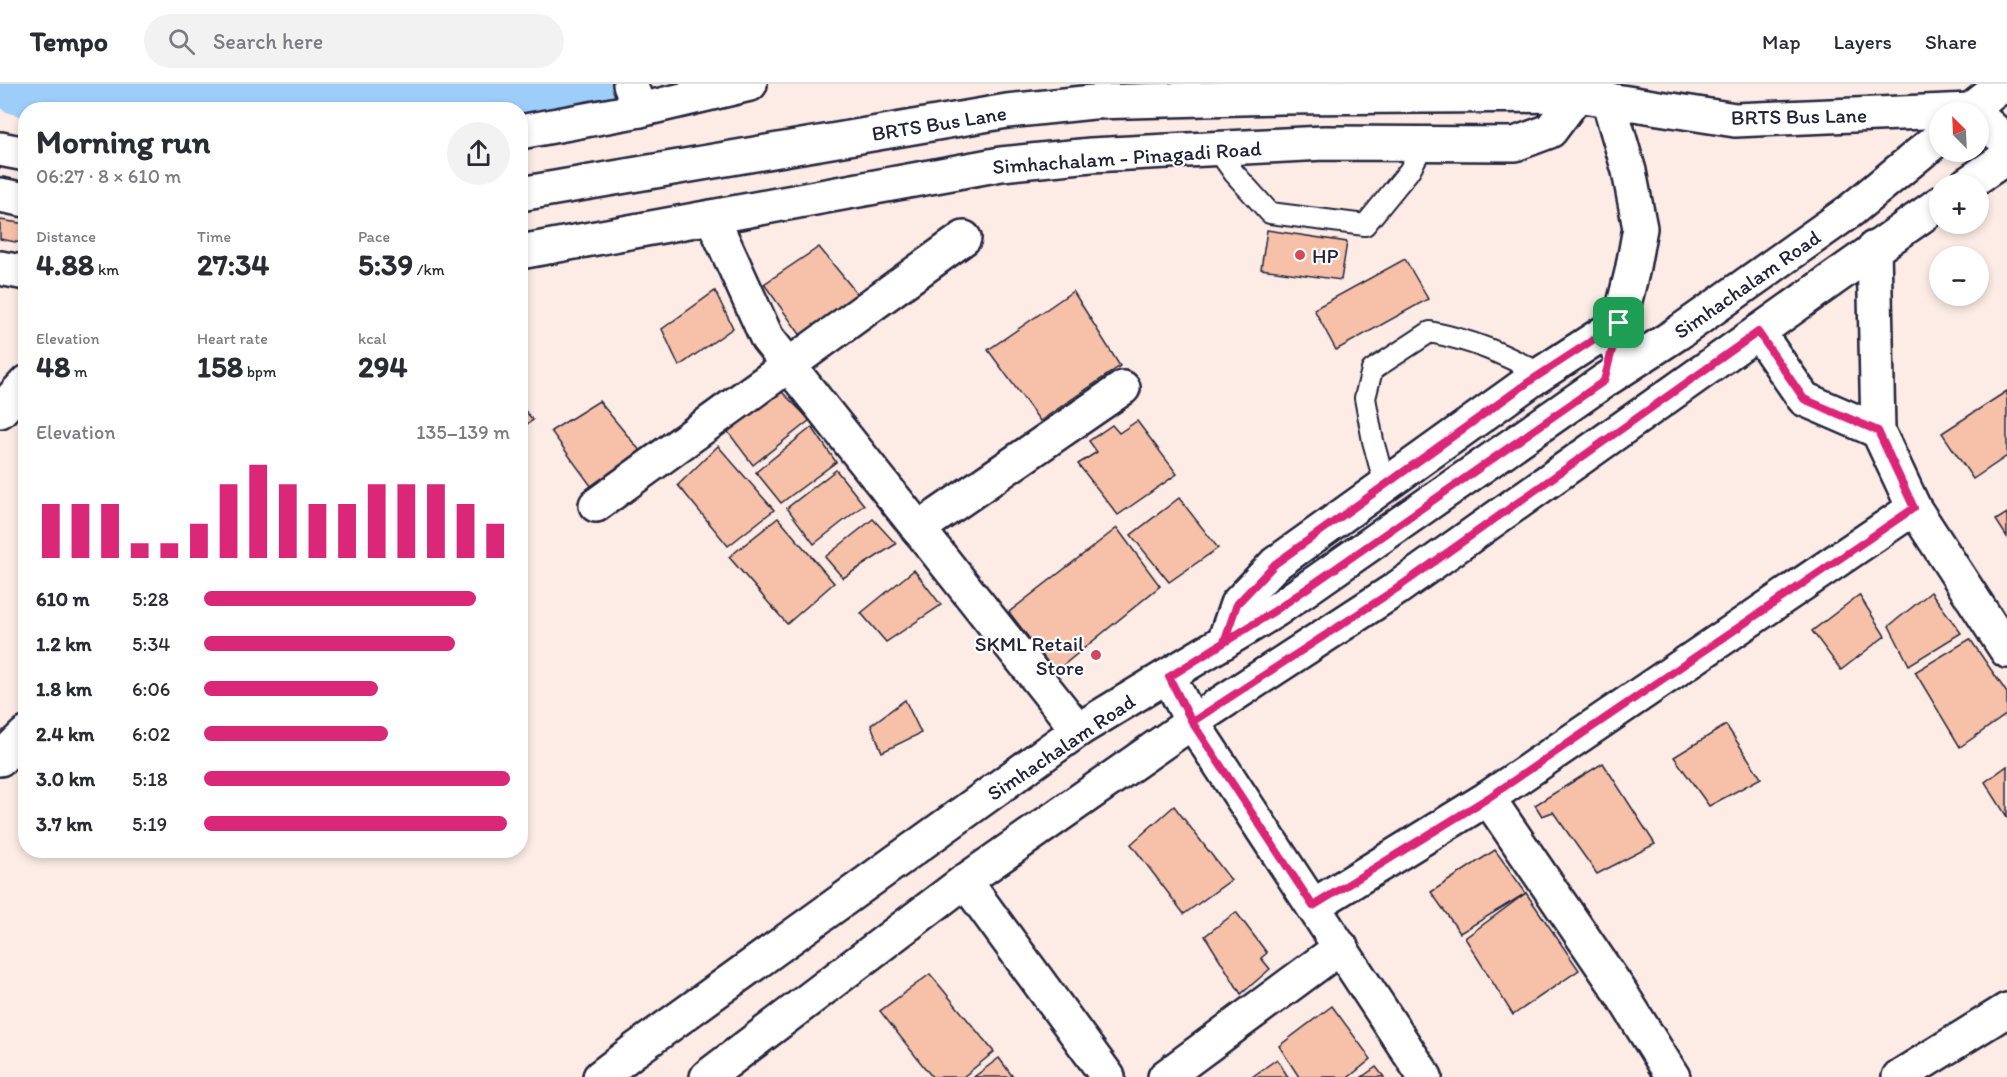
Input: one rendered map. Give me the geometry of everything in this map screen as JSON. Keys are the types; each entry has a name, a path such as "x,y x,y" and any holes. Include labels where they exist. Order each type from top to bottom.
{"main road":[{"path":"528,130 636,101 750,84"},
{"path":"1985,102 2004,84"},
{"path":"1592,97 1629,171 1640,228 1604,381"},
{"name":"Simhachalam - Pinagadi Road","path":"528,251 1001,164 1091,155 1324,143 1515,144 1550,131 1592,97"},
{"name":"BRTS Bus Lane","path":"528,193 1007,111 1093,102 1280,98 1690,98 1735,120 1929,114"},
{"path":"1989,126 2007,141"},
{"name":"Simhachalam Road","path":"600,1077 1078,730 1169,677 1276,610 1604,381 1678,333 1850,211 1929,146"},
{"path":"0,149 18,152"},
{"path":"1982,174 2007,157"},
{"path":"0,195 18,198"},
{"path":"707,1077 965,881 1192,722 1396,589 1929,210"},
{"path":"1850,211 1874,248 1878,431 1914,508 2007,651"},
{"path":"712,217 767,338 1078,730"},
{"path":"596,505 964,238"},
{"path":"0,268 18,271"},
{"path":"1224,642 1237,604 1275,564 1541,374 1619,323"},
{"path":"1758,332 1804,399 1878,431"},
{"path":"918,530 1123,388"},
{"path":"0,411 18,392"},
{"path":"1313,906 1488,798 1914,508"},
{"path":"1169,677 1192,722 1425,1077"},
{"path":"0,759 18,742"},
{"path":"1488,798 1618,990 1673,1077"},
{"path":"965,881 1108,1077"},
{"path":"1165,1077 1341,947"},
{"path":"1899,1077 2007,1010"}],"lane":[{"path":"1217,149 1234,173 1270,213 1365,225 1409,171 1424,144"},
{"path":"1385,485 1373,441 1365,398 1372,370 1430,332 1468,340 1505,354 1541,374"}],"building":[{"path":"0,220 18,223 18,242 0,239"},
{"path":"1267,230 1347,242 1341,280 1261,269"},
{"path":"819,247 859,296 804,340 764,284"},
{"path":"1405,259 1428,299 1336,350 1314,309"},
{"path":"715,291 733,328 679,366 662,329"},
{"path":"1073,291 1120,366 1040,421 988,350"},
{"path":"779,389 810,420 753,465 725,428"},
{"path":"2007,391 2007,456 1973,479 1942,433"},
{"path":"599,401 641,452 594,490 551,431"},
{"path":"528,414 533,420 528,423"},
{"path":"1137,421 1177,474 1118,515 1078,464 1097,452 1089,441 1112,425 1119,433"},
{"path":"812,427 836,462 781,503 756,472"},
{"path":"718,446 774,510 728,546 678,485"},
{"path":"836,470 864,505 814,544 787,508"},
{"path":"1179,498 1218,548 1169,582 1131,535"},
{"path":"2007,513 2007,537 1996,520"},
{"path":"778,518 834,583 787,624 729,557"},
{"path":"873,519 896,544 843,578 825,557"},
{"path":"1117,528 1160,586 1055,672 1009,612"},
{"path":"914,570 941,605 886,642 861,613"},
{"path":"1931,592 1961,633 1909,665 1889,626"},
{"path":"1859,595 1885,636 1841,670 1812,631"},
{"path":"1970,639 2007,693 2007,714 1960,747 1915,672"},
{"path":"905,700 921,733 882,752 871,725"},
{"path":"1726,725 1761,778 1709,806 1674,757"},
{"path":"1603,763 1655,844 1597,874 1553,812 1542,816 1535,805"},
{"path":"2007,766 2007,817 1985,782"},
{"path":"1174,806 1231,880 1184,914 1131,844"},
{"path":"1495,850 1526,893 1460,933 1431,892"},
{"path":"1526,893 1579,970 1513,1015 1465,938"},
{"path":"1236,912 1267,953 1261,958 1270,969 1241,994 1205,936"},
{"path":"930,974 994,1052 963,1077 932,1077 880,1011"},
{"path":"1332,1006 1371,1059 1349,1077 1299,1077 1279,1046"},
{"path":"999,1058 1013,1077 974,1077"},
{"path":"1277,1059 1288,1077 1252,1077"},
{"path":"1376,1067 1384,1077 1362,1077"}],"waterway":[{"path":"20,84 75,97 538,100 598,84"}],"place":[{"name":"HP","path":"1300,255"},
{"name":"SKML Retail Store","path":"1096,655"}],"route":[{"path":"1619,323 1530,381 1275,564 1237,604 1224,642 1169,677 1192,722 1396,589 1758,332 1804,399 1878,431 1914,508 1488,798 1313,906 1192,722 1169,677 1276,610 1604,381 1619,323"}]}
